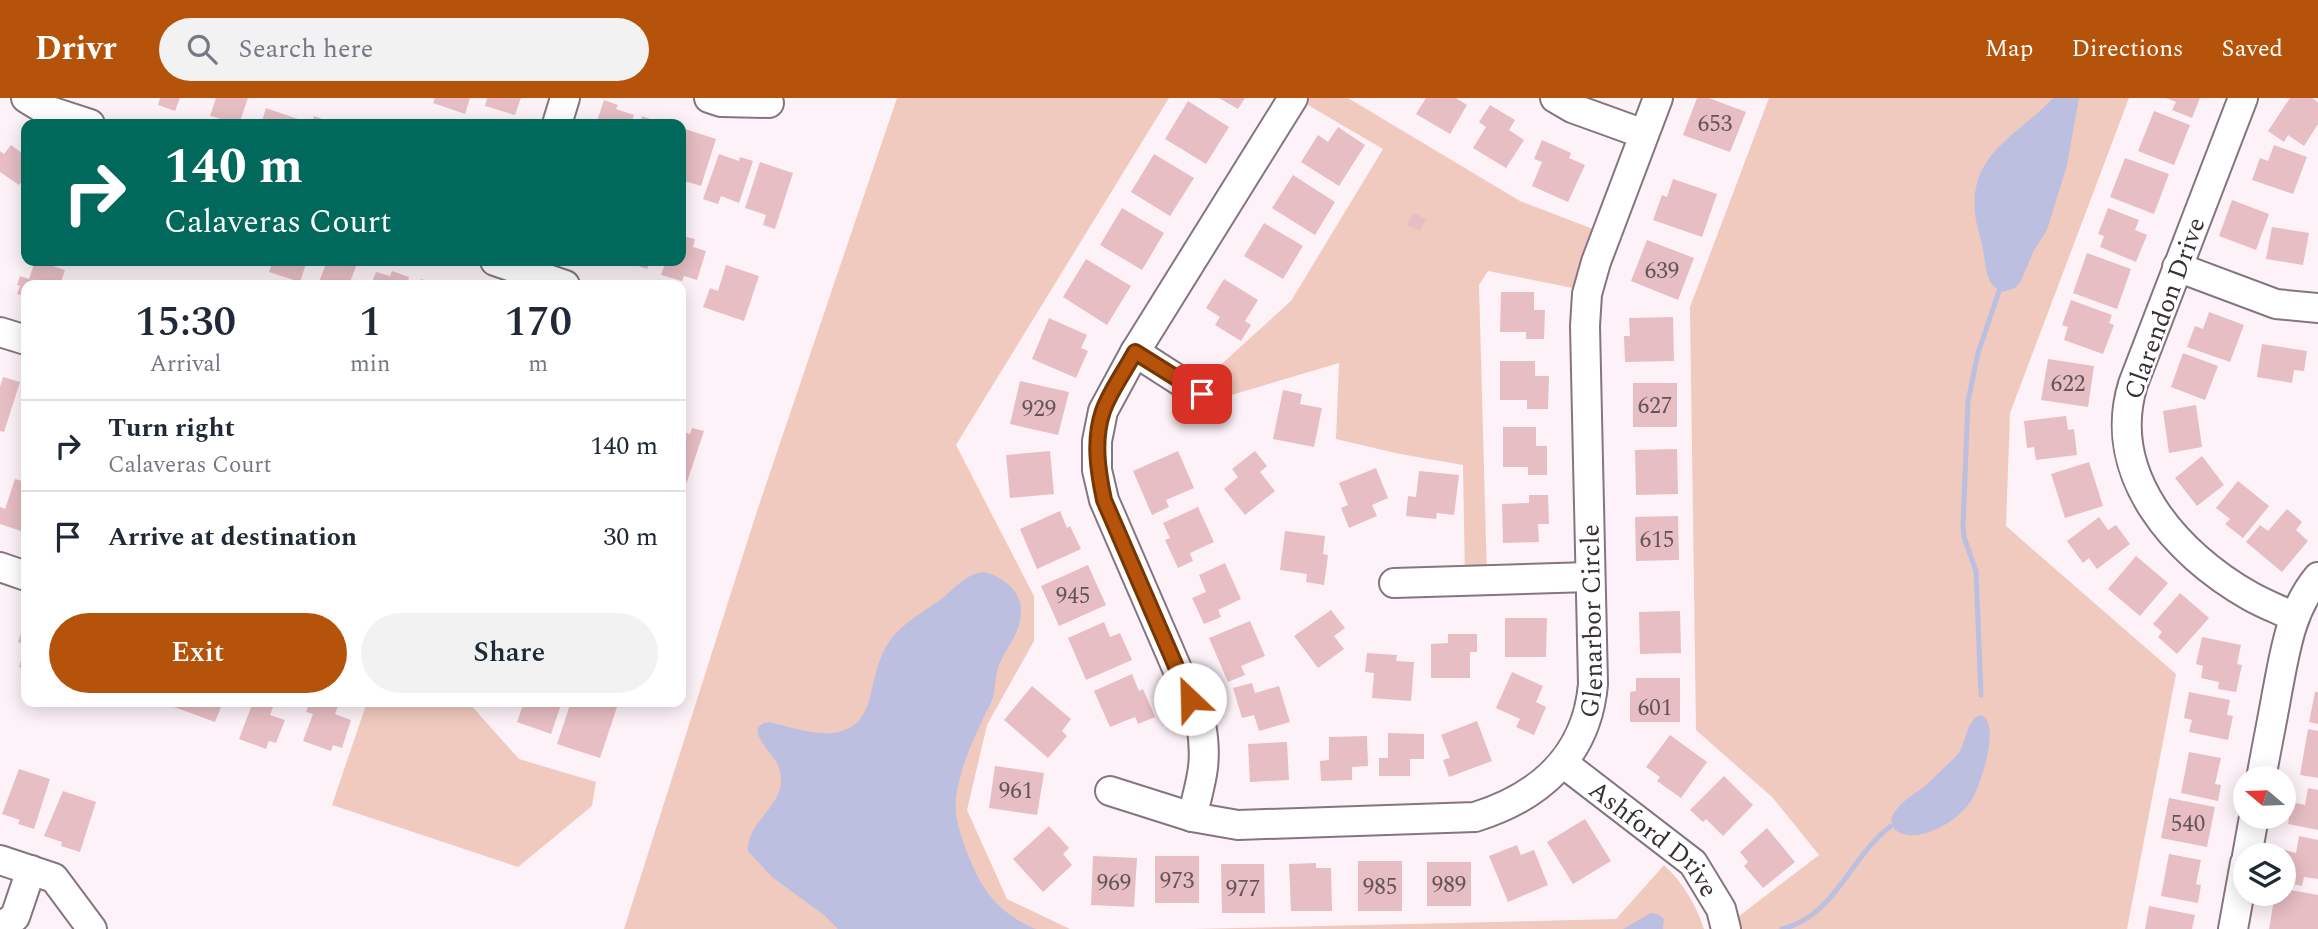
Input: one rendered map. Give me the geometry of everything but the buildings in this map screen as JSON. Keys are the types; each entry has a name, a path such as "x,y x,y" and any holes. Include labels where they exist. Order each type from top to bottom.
{"street":[{"path":"26,98 44,109 75,119"},
{"path":"558,119 565,98"},
{"path":"709,98 721,102 769,103"},
{"path":"1192,817 1204,768 1205,747 1201,724 1104,500 1097,470 1097,441 1103,411 1135,352 1293,98"},
{"path":"1555,98 1572,108 1644,134"},
{"name":"Glenarbor Circle","path":"1110,791 1192,817 1238,825 1475,817 1522,799 1563,763 1576,743 1591,701 1587,294 1596,262 1658,98"},
{"name":"Clarendon Drive","path":"2243,98 2128,402 2127,438 2134,474 2157,515 2193,552 2243,591 2294,617"},
{"path":"2177,267 2276,304 2318,308"},
{"path":"505,268 547,280"},
{"path":"0,332 21,338"},
{"path":"1135,352 1211,401"},
{"path":"0,567 21,574"},
{"path":"1394,583 1590,577"},
{"path":"2263,766 2284,654 2294,617 2318,577"},
{"name":"Ashford Drive","path":"1563,763 1693,863 1721,909 1726,929"},
{"path":"0,860 54,878 92,929"},
{"path":"0,927 15,917 31,870"},
{"path":"2233,929 2237,906"}],"shaded area":[{"path":"897,98 1169,98 956,445 1034,596 1034,641 987,725 967,810 1007,899 1070,929 624,929 757,511"},
{"path":"1296,98 1348,98 1520,201 1606,234 1588,291 1488,271 1479,285 1487,579 1465,580 1463,465 1336,439 1339,363 1211,401 1194,389 1291,301 1383,149"},
{"path":"1769,98 2129,98 2010,413 2006,526 2176,674 2127,929 1722,929 1819,855 1773,798 1696,730 1690,307"},
{"path":"365,707 472,707 519,759 596,782 592,806 518,867 332,805"},
{"path":"1664,865 1688,894 1704,929 1193,929 1616,919"}],"water":[{"path":"2053,98 2079,98 2067,165 2047,230 2033,252 2021,281 2015,288 2002,292 1996,289 1987,274 1976,222 1975,192 1988,160 2011,135"},
{"path":"984,572 998,577 1010,586 1018,597 1021,612 1016,633 999,665 992,700 964,763 957,791 957,819 971,862 989,894 1004,911 1036,929 838,929 824,915 772,877 748,851 753,832 776,798 781,779 777,763 761,740 758,729 761,724 769,722 827,733 841,732 852,726 862,716 869,701 881,658 892,638 904,625 965,579"},
{"path":"1981,715 1987,720 1990,730 1987,756 1979,783 1967,807 1957,817 1933,831 1910,835 1895,830 1891,820 1897,809 1957,755 1972,721"},
{"path":"1651,913 1664,919 1663,929 1623,929"}],"waterway":[{"path":"1981,695 1976,571 1963,526 1968,401 1978,353 1999,291"},
{"path":"1782,929 1801,922 1816,912 1864,853 1891,826"}],"route":[{"path":"1190,699 1104,500 1097,470 1097,441 1103,411 1135,352 1202,394"}]}
